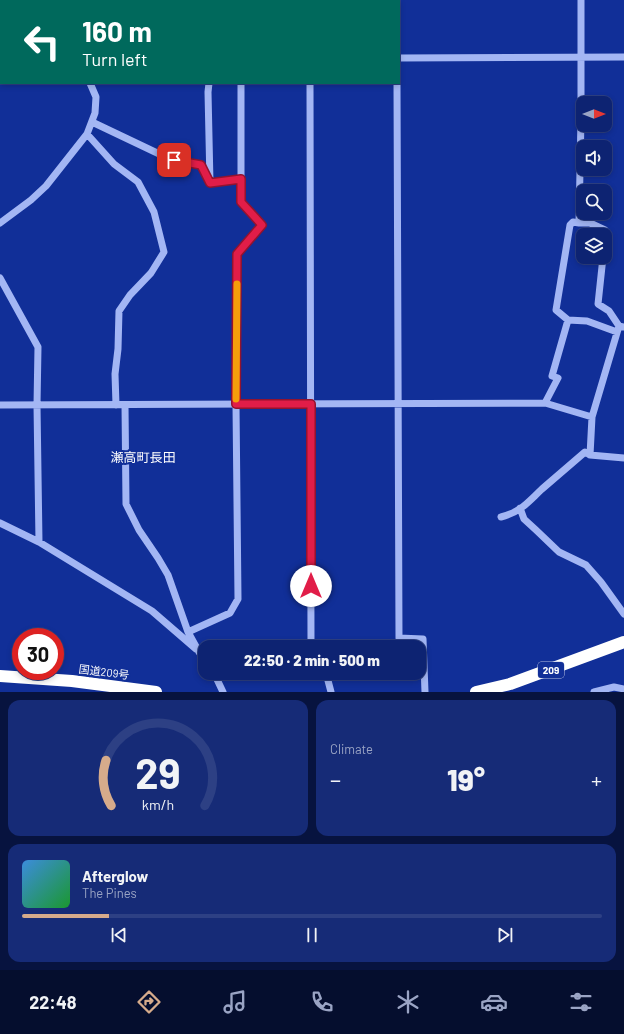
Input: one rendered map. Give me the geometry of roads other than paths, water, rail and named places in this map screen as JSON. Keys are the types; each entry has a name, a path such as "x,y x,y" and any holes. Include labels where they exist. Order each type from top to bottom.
{"highway":[{"name":"209","path":"484,691 510,684 624,642"},
{"name":"国道209号","path":"0,676 72,682 156,692"}],"street":[{"path":"579,223 581,0"},
{"path":"400,58 624,57"},
{"path":"0,223 31,200 46,186 87,134 95,113 96,97 90,84"},
{"path":"209,84 210,183"},
{"path":"188,632 230,613 238,599 236,404 237,254 262,225 241,202 241,84"},
{"path":"310,84 311,640"},
{"path":"397,84 399,638 423,639 425,692"},
{"path":"92,122 174,160 201,165 210,183"},
{"path":"87,134 114,164 138,182 154,212 164,252 151,273 130,295 119,312 118,349 115,374 116,405"},
{"path":"210,183 241,179"},
{"path":"601,228 590,222 573,222 570,225 556,310 568,320 587,321 620,328"},
{"path":"602,264 598,304 609,311 620,328"},
{"path":"0,278 38,346 37,405 39,542"},
{"path":"545,403 558,378 552,376 568,320"},
{"path":"590,455 592,417 620,328"},
{"path":"0,405 545,403 592,417"},
{"path":"125,405 126,504 139,530 168,575 188,632 198,650"},
{"path":"502,517 512,514 529,502 585,452 590,455 624,458"},
{"path":"520,508 524,519 560,552 586,565 601,582 624,614"},
{"path":"0,523 39,542 152,612 198,651"},
{"path":"217,680 223,692"},
{"path":"328,680 331,692"},
{"path":"594,692 614,687 624,689"}],"district":[{"name":"瀬高町長田","path":"143,457"}]}
